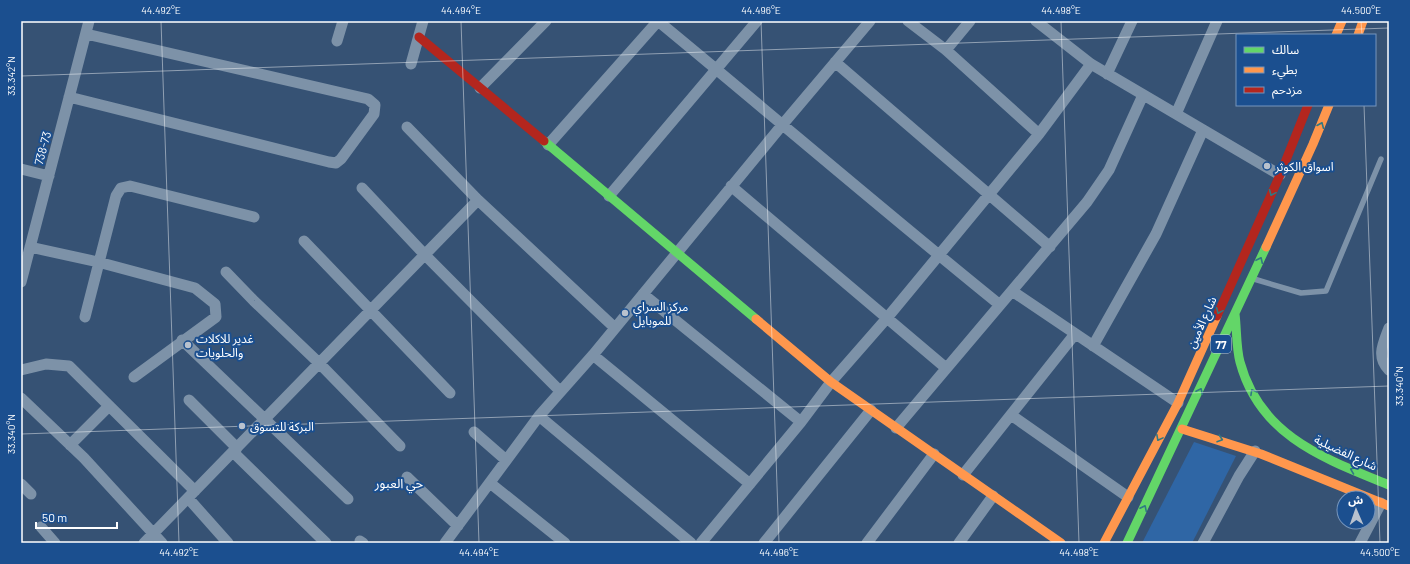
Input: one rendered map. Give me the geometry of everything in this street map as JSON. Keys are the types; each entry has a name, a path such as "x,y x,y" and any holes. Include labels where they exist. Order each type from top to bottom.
{"street":[{"name":"738-73","path":"21,282 26,251 49,176 89,21"},
{"path":"337,41 343,21"},
{"path":"411,64 423,21"},
{"path":"480,88 546,21"},
{"path":"548,145 658,21 1000,305"},
{"path":"609,196 757,21"},
{"path":"445,543 538,416 593,355 614,327 870,21"},
{"path":"908,21 946,50 1039,134"},
{"path":"946,50 970,21"},
{"path":"1036,21 1091,64 1280,174"},
{"path":"1108,74 1132,21"},
{"path":"1176,114 1217,21"},
{"path":"1336,34 1342,21"},
{"path":"1358,34 1363,21"},
{"path":"69,97 336,163 341,159 374,114 375,105 368,99 86,34"},
{"path":"419,37 831,382 1061,543"},
{"path":"835,62 1050,247"},
{"path":"701,543 801,422 831,382 887,318 1039,134 1091,64"},
{"path":"896,428 1087,202 1110,170 1143,95"},
{"name":"شارع الأمين","path":"1127,543 1252,278 1304,141 1308,106"},
{"name":"شارع الأمين","path":"1104,543 1178,403 1280,174 1328,106"},
{"path":"407,127 478,200 614,327"},
{"path":"1093,346 1156,234 1203,130"},
{"path":"21,169 49,176"},
{"path":"85,317 116,196 121,188 130,186 254,217"},
{"path":"731,186 946,368"},
{"path":"362,188 425,255 560,391"},
{"path":"144,543 478,200"},
{"path":"304,241 450,393"},
{"path":"26,251 98,262 195,288 215,304 216,317 182,340 134,377"},
{"path":"226,272 400,446"},
{"path":"1012,291 1178,403 1191,409"},
{"path":"643,294 801,422"},
{"name":"شارع الفضيلية","path":"1236,314 1238,348 1245,377 1259,403 1273,420 1307,449 1326,459 1389,485"},
{"path":"1389,328 1381,351 1382,361 1389,370"},
{"path":"963,474 1075,334"},
{"path":"182,340 348,499"},
{"path":"593,355 750,484"},
{"path":"21,370 46,364 69,366 192,494 228,543"},
{"path":"21,398 84,458 162,543"},
{"path":"189,400 235,450 326,543"},
{"path":"70,445 109,406"},
{"path":"764,543 872,410"},
{"path":"1011,415 1128,497"},
{"path":"538,416 691,543"},
{"path":"1182,429 1255,451 1385,504 1360,543"},
{"path":"474,432 506,460"},
{"path":"1207,542 1239,476 1255,451"},
{"path":"867,543 934,454"},
{"path":"407,477 458,526"},
{"path":"490,483 566,543"},
{"path":"21,484 31,494"},
{"path":"959,543 993,496"},
{"path":"41,527 55,543"}],"lane":[{"path":"1252,278 1301,293 1326,291 1381,159"}],"shaded area":[{"path":"1194,442 1236,456 1192,543 1142,543"}],"traffic: fast":[{"path":"544,141 756,319"},
{"path":"1127,543 1266,247"},
{"path":"1235,314 1240,362 1250,388 1263,409 1279,427 1298,442 1319,454 1389,485"}],"traffic: slow":[{"path":"1336,34 1342,21"},
{"path":"1358,34 1363,21"},
{"path":"1266,247 1329,106"},
{"path":"1104,543 1178,403 1217,316"},
{"path":"756,319 831,382 1061,543"},
{"path":"1182,429 1261,454 1389,506"}],"traffic: jam":[{"path":"419,37 544,141"},
{"path":"1217,316 1280,175 1308,106"}],"place":[{"name":"اسواق الكوثر","path":"1267,166"},
{"name":"مركز السراي للموبايل","path":"625,313"},
{"name":"غدير للاكلات والحلويات","path":"188,345"},
{"name":"البركة للتسوق","path":"242,426"}],"district":[{"name":"حي العبور","path":"399,483"}]}
